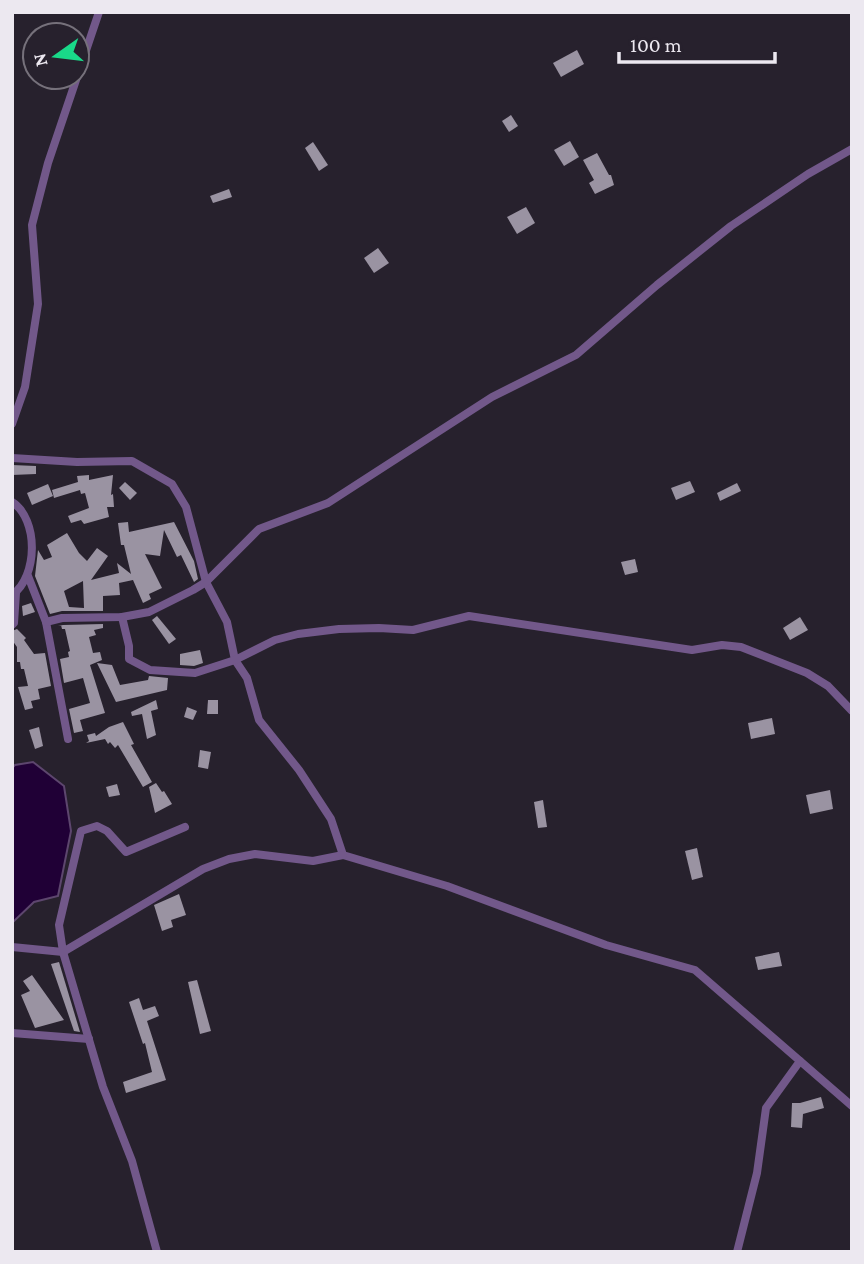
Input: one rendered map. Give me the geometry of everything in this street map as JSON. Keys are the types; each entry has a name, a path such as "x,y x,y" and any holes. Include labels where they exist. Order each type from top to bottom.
{"street":[{"path":"12,424 25,387 38,304 32,225 48,163 99,12"},
{"path":"46,622 74,617 122,617 160,608 206,582 259,529 328,503 492,397 576,355 731,226 808,174 852,149"},
{"path":"12,458 78,462 132,461 172,484 186,507 206,582 227,622 235,660 247,678 259,720 299,770 331,819 343,855"},
{"path":"12,502 27,516 31,547 28,576 46,622 68,739"},
{"path":"12,625 14,594 28,576"},
{"path":"122,617 129,646 129,659 150,670 194,673 235,660 275,640 298,634 379,628 413,630 469,616 692,650 722,645 741,647 807,673 828,686 852,711"},
{"path":"158,1252 132,1161 103,1087 63,952 59,925 81,831 97,826 107,831 125,852 185,827"},
{"path":"12,947 63,952 192,874 229,859 255,854 313,861 343,855 447,886 606,945 695,970 852,1106"},
{"path":"12,1033 89,1039"},
{"path":"737,1252 757,1173 765,1108 800,1061"}],"shaded area":[{"path":"33,762 64,786 71,831 58,896 34,902 12,923 12,768"}],"building":[{"path":"577,50 584,64 561,77 553,63"},
{"path":"511,115 518,126 509,132 502,121"},
{"path":"570,141 579,157 564,166 554,150"},
{"path":"313,142 328,165 319,171 305,148"},
{"path":"597,153 614,185 595,194 589,183 594,180 583,160"},
{"path":"229,189 232,197 213,203 210,196"},
{"path":"526,207 535,223 517,234 507,217"},
{"path":"378,248 389,263 374,273 364,258"},
{"path":"12,465 36,466 36,474 12,475"},
{"path":"89,475 89,480 113,475 111,495 113,494 114,507 107,507 109,517 84,524 81,520 71,523 68,516 89,508 85,493 81,494 80,490 54,498 52,490 78,482 77,476"},
{"path":"690,481 695,492 676,500 671,488"},
{"path":"125,482 137,493 130,500 119,488"},
{"path":"737,483 741,491 720,501 717,493"},
{"path":"48,484 53,496 32,505 27,493"},
{"path":"128,522 129,532 174,522 194,561 198,579 194,582 181,555 177,557 164,530 160,556 145,554 162,588 149,594 151,599 143,603 133,580 119,583 120,595 103,596 103,611 62,611 50,614 35,576 38,550 44,560 52,557 47,545 67,533 87,561 97,548 108,556 91,580 119,573 117,563 131,574 124,545 121,545 118,523","holes":["83,581 84,608 69,607 64,591"]},
{"path":"635,559 638,572 625,575 621,562"},
{"path":"31,603 35,612 23,616 22,606"},
{"path":"157,616 176,639 169,644 152,620"},
{"path":"800,617 808,630 790,640 783,628"},
{"path":"103,624 103,628 94,630 96,635 89,637 93,653 100,652 102,660 90,665 105,713 80,720 83,731 74,733 69,709 90,703 83,678 64,683 60,659 69,657 70,651 65,629 62,629 61,625"},
{"path":"17,629 26,638 24,640 34,654 45,653 51,686 38,689 40,699 31,701 33,708 25,710 18,687 28,686 24,669 21,669 20,662 17,662 17,647 12,640 12,631"},
{"path":"200,650 203,663 194,666 180,665 180,654"},
{"path":"97,663 112,665 120,685 148,680 149,676 168,678 167,690 116,702"},
{"path":"156,700 158,709 151,711 156,735 147,739 142,714 132,716 131,712"},
{"path":"208,700 218,700 218,714 207,714"},
{"path":"187,707 197,711 193,720 184,717"},
{"path":"772,718 775,734 751,739 748,723"},
{"path":"123,722 134,744 131,745 152,782 143,787 118,745 115,748 105,739 86,743 89,741 87,735 95,733 96,736"},
{"path":"39,727 43,746 35,749 29,730"},
{"path":"200,750 211,752 208,769 198,767"},
{"path":"156,783 172,804 155,813 149,787"},
{"path":"117,784 120,795 109,797 106,787"},
{"path":"830,790 833,809 810,814 806,795"},
{"path":"543,800 547,827 538,828 534,802"},
{"path":"697,848 703,877 692,880 685,851"},
{"path":"179,894 186,915 171,920 173,927 162,931 154,905"},
{"path":"779,952 782,966 758,970 755,957"},
{"path":"59,962 80,1032 74,1031 51,964"},
{"path":"32,975 64,1020 35,1028 21,995 30,991 23,981"},
{"path":"197,980 211,1031 200,1034 188,982"},
{"path":"139,998 143,1010 155,1006 159,1016 147,1021 166,1080 126,1093 123,1082 152,1072 145,1043 143,1044 129,1002"},
{"path":"821,1097 824,1108 803,1114 802,1128 791,1127 792,1103"}]}
